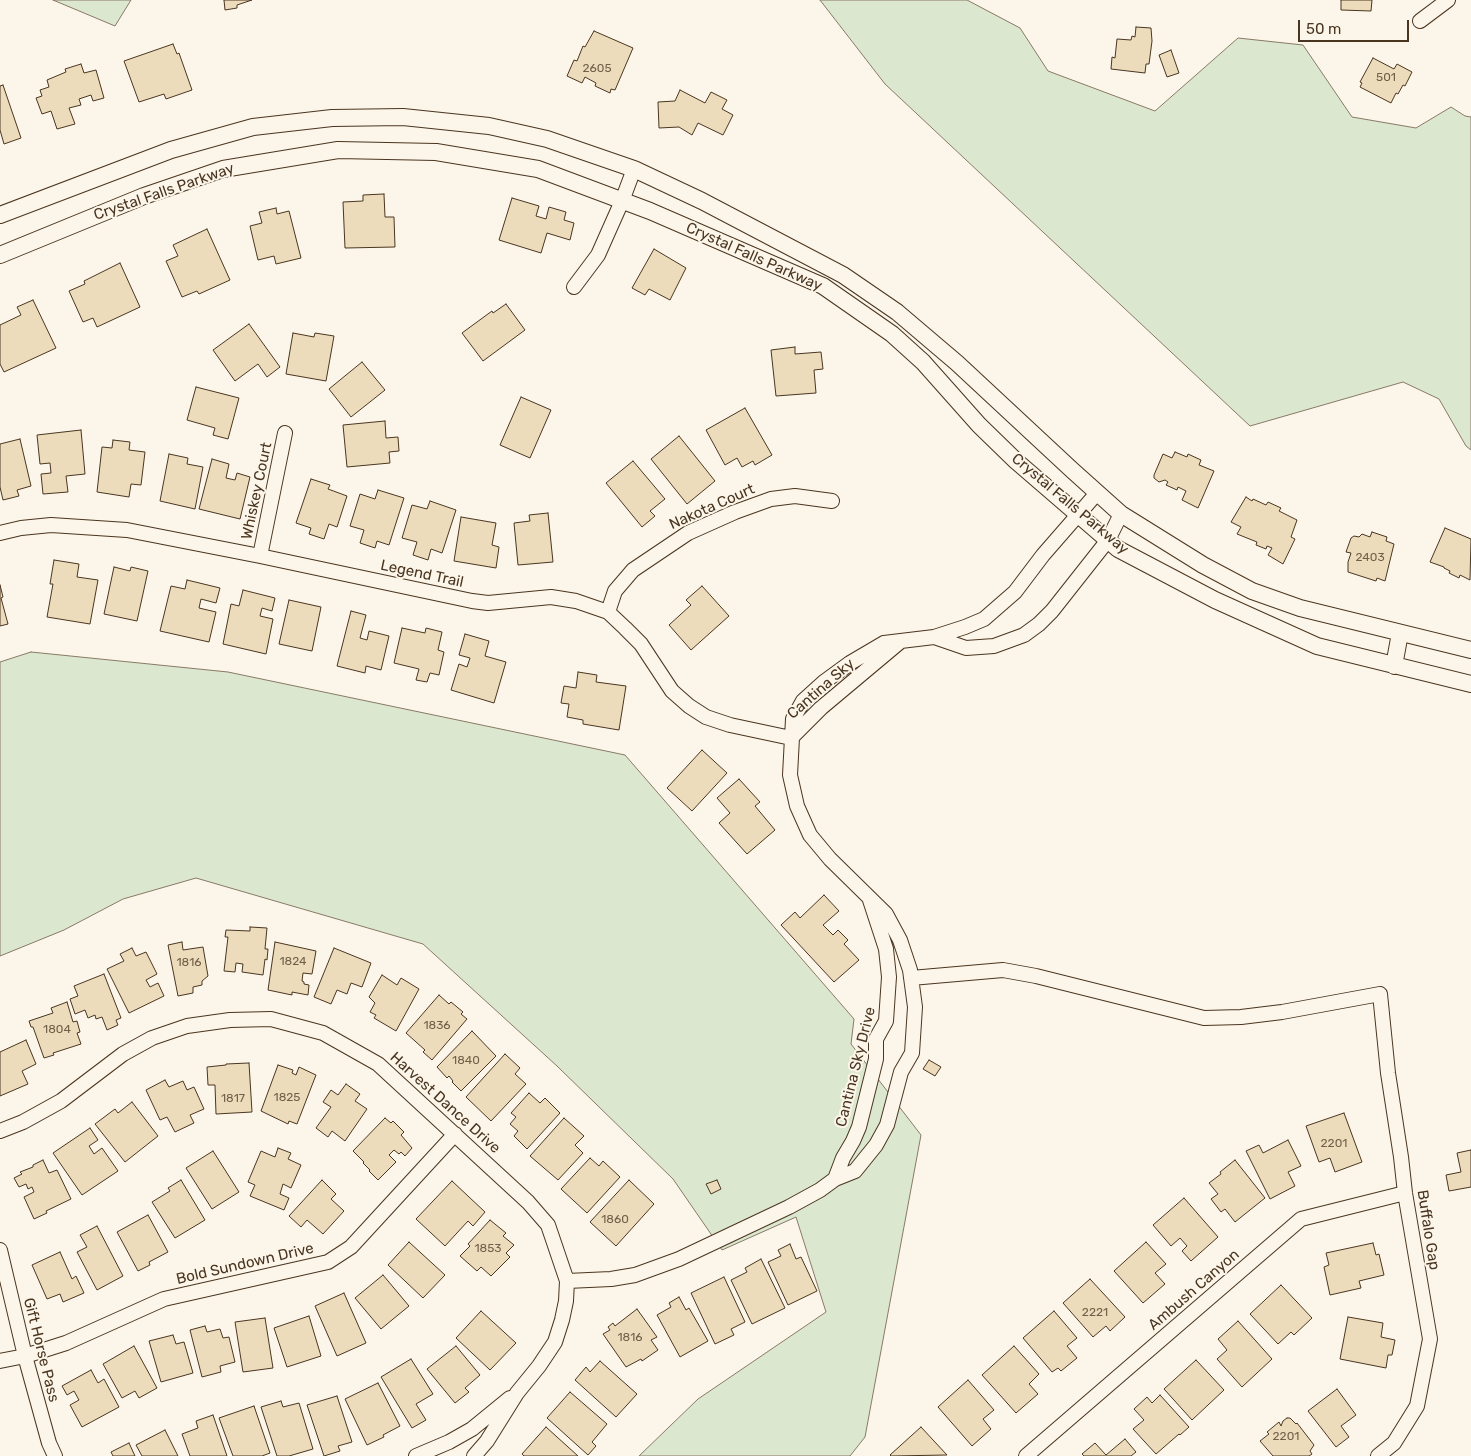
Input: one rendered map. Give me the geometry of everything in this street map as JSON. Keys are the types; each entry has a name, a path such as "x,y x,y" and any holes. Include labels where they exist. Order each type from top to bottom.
{"street":[{"path":"1420,21 1448,0"},
{"name":"Crystal Falls Parkway","path":"0,215 171,150 253,127 332,118 403,118 488,126 547,139 634,169 702,201 843,275 897,312 957,363 1121,514 1202,565 1252,590 1300,608 1471,650"},
{"name":"Crystal Falls Parkway","path":"0,254 144,196 223,169 338,150 436,152 538,170 622,201 823,286 892,334 922,362 1003,449 1118,549 1216,600 1317,646 1471,684"},
{"path":"574,287 598,255 634,169"},
{"name":"Whiskey Court","path":"260,556 286,434"},
{"name":"Cantina Sky","path":"791,738 821,708 902,640 934,637 984,619 1015,592 1043,555 1097,493"},
{"name":"Nakota Court","path":"608,612 615,591 633,570 688,533 734,512 772,499 795,496 832,501"},
{"name":"Cantina Sky","path":"934,637 966,648 994,646 1024,635 1052,611 1108,540 1121,514"},
{"name":"Legend Trail","path":"0,533 21,528 51,525 127,530 260,556 472,602 488,603 551,597 576,601 608,612 641,644 672,691 706,718 791,738"},
{"path":"1394,666 1400,633"},
{"name":"Cantina Sky Drive","path":"567,1282 611,1279 634,1275 660,1267 790,1206 820,1190 835,1179 855,1171 876,1145 887,1125 901,1072 912,1053 915,1007 910,970 900,940 886,914 830,859 810,835 797,806 790,775 791,738"},
{"name":"Cantina Sky Drive","path":"835,1179 843,1158 854,1141 859,1127 876,1059 876,1039 886,1021 889,977 886,949 870,900"},
{"name":"Buffalo Gap","path":"911,978 1003,970 1036,976 1204,1018 1241,1018 1380,994 1388,1073 1405,1193 1430,1339 1417,1406 1394,1442 1378,1456"},
{"name":"Harvest Dance Drive","path":"0,1131 24,1122 61,1101 123,1054 152,1038 187,1026 230,1020 272,1019 323,1033 378,1064 528,1202 548,1225 567,1282 566,1300 555,1342 539,1366 517,1393 488,1440 474,1456"},
{"name":"Bold Sundown Drive","path":"0,1361 25,1356 66,1343 164,1299 328,1262 351,1247 455,1134"},
{"name":"Ambush Canyon","path":"1026,1456 1301,1219 1405,1193"},
{"name":"Gift Horse Pass","path":"0,1250 25,1356 49,1443 55,1456"},
{"name":"Harvest Dance Drive","path":"416,1456 449,1442 472,1429 517,1393"}],"green space":[{"path":"53,0 131,0 115,26"},
{"path":"820,0 967,0 1020,28 1048,71 1155,111 1238,38 1303,45 1352,117 1416,128 1451,107 1465,116 1471,117 1471,450 1466,446 1439,399 1403,382 1250,426 885,84"},
{"path":"31,652 228,672 625,755 854,1019 851,1044 921,1135 865,1437 850,1456 639,1456 698,1399 826,1312 796,1217 722,1250 673,1179 557,1066 423,944 196,878 123,899 64,930 0,956 0,662"}],"building":[{"path":"224,0 252,0 237,5 237,8 225,10"},
{"path":"1341,0 1372,0 1371,11 1341,10"},
{"path":"1136,27 1151,28 1152,41 1149,64 1146,64 1145,73 1111,69 1112,57 1115,58 1117,39 1131,40 1132,36 1135,37"},
{"path":"594,31 633,48 615,90 611,89 610,93 595,86 596,83 585,77 582,83 567,76 574,60 577,61 583,46 585,47"},
{"path":"173,44 177,54 179,53 192,90 166,99 164,94 139,102 124,61"},
{"path":"1171,50 1179,73 1167,77 1159,55"},
{"path":"1373,58 1394,69 1397,64 1412,72 1405,86 1403,85 1398,94 1396,93 1391,103 1360,87 1362,83 1360,82"},
{"path":"81,64 84,73 96,70 104,98 93,101 91,95 79,99 81,105 69,108 75,124 57,129 51,111 42,114 36,98 42,96 40,90 49,87 47,80 66,72 65,69"},
{"path":"3,85 21,138 4,144 0,130 0,86"},
{"path":"680,90 705,103 711,92 727,100 722,109 733,115 723,135 698,123 692,135 679,127 659,128 658,102 675,101"},
{"path":"384,194 385,217 394,217 395,247 345,248 343,202 363,201 363,195"},
{"path":"512,198 539,206 536,216 546,219 549,207 566,212 564,220 574,223 570,240 547,233 541,253 499,240"},
{"path":"276,208 277,214 289,211 301,258 276,264 274,256 258,260 250,226 262,223 259,212"},
{"path":"207,229 230,280 199,294 197,291 182,297 166,261 178,256 173,245"},
{"path":"654,249 686,268 670,300 649,289 645,295 632,288"},
{"path":"120,263 140,307 97,327 93,318 83,322 69,291 85,284 84,281"},
{"path":"33,300 56,348 4,372 0,364 0,325 21,315 17,307"},
{"path":"506,304 525,330 483,361 462,333 492,311 493,313"},
{"path":"249,324 280,367 267,377 258,364 235,381 213,350"},
{"path":"293,333 314,337 315,333 334,336 326,381 286,374"},
{"path":"795,347 795,354 821,352 823,369 814,370 816,393 776,396 771,350"},
{"path":"362,362 385,390 351,417 329,389"},
{"path":"196,387 239,398 228,439 213,435 215,428 187,420"},
{"path":"521,397 551,410 530,458 500,445"},
{"path":"745,408 772,455 755,465 753,461 742,467 737,458 725,465 706,430"},
{"path":"385,421 386,438 398,437 399,451 389,452 390,463 347,467 343,425"},
{"path":"81,430 85,474 66,476 68,492 43,494 41,474 51,473 50,463 40,464 37,435"},
{"path":"679,436 715,481 687,504 651,459"},
{"path":"20,439 31,486 17,490 19,496 3,500 0,487 0,444"},
{"path":"113,440 130,442 129,450 145,452 141,485 131,484 129,497 97,492 102,447 112,448"},
{"path":"1175,452 1187,457 1188,454 1201,460 1199,465 1214,471 1198,508 1182,500 1186,491 1178,487 1177,490 1166,485 1168,482 1165,480 1159,482 1154,478 1163,454 1172,458"},
{"path":"169,454 188,458 187,464 203,467 195,509 160,501"},
{"path":"212,459 229,464 226,478 235,480 237,473 250,477 240,519 199,509"},
{"path":"633,461 665,499 650,511 655,516 642,527 606,483"},
{"path":"311,479 330,485 328,489 347,496 337,527 329,524 324,539 309,534 311,528 296,523"},
{"path":"378,490 404,498 389,545 377,541 375,548 360,543 364,530 350,526 360,494 375,499"},
{"path":"1246,497 1266,505 1268,502 1281,508 1279,511 1297,520 1291,537 1295,539 1283,564 1268,555 1272,548 1267,546 1266,549 1256,545 1257,542 1237,534 1241,527 1231,522"},
{"path":"430,501 456,510 442,553 431,549 428,560 413,555 417,542 402,538 412,505 427,509"},
{"path":"548,513 553,562 518,565 514,523 530,521 529,515"},
{"path":"461,517 496,523 492,545 499,547 496,568 454,561"},
{"path":"1445,528 1471,539 1470,580 1460,575 1459,578 1449,573 1450,571 1444,567 1430,562"},
{"path":"1372,532 1387,537 1386,541 1394,544 1385,581 1377,578 1376,581 1348,572 1348,562 1351,553 1346,552 1351,538 1354,536 1359,537 1362,534 1370,537"},
{"path":"54,560 79,564 77,577 98,580 90,624 47,617 53,584 50,584"},
{"path":"114,567 130,571 131,567 148,571 137,621 104,614"},
{"path":"187,580 220,588 216,603 201,599 199,608 216,612 209,642 160,631 171,586 185,589"},
{"path":"0,585 3,597 1,598 8,624 0,626"},
{"path":"702,586 729,616 691,650 669,625 691,605 686,600"},
{"path":"243,590 275,598 272,611 262,608 260,616 273,619 266,654 223,644 231,604 239,606"},
{"path":"289,600 321,607 312,651 279,644"},
{"path":"351,611 366,615 360,638 367,640 369,631 389,636 381,670 366,666 365,673 337,666"},
{"path":"402,628 425,633 426,628 442,632 438,650 444,652 439,675 430,673 427,682 416,680 419,669 394,663"},
{"path":"465,634 489,641 485,656 506,662 494,703 451,690 459,664 467,667 470,658 459,655"},
{"path":"578,672 597,675 596,682 626,686 619,730 583,724 583,720 567,717 569,704 561,703 564,686 576,688"},
{"path":"702,750 727,773 692,811 667,788"},
{"path":"739,779 760,802 755,806 775,830 747,854 719,823 730,813 717,798"},
{"path":"824,895 839,911 823,925 833,935 838,930 848,940 844,944 859,960 834,982 781,925 795,912 800,918"},
{"path":"250,927 267,928 265,949 268,949 263,975 242,972 243,964 236,963 235,972 224,971 228,937 225,937 226,930 250,931"},
{"path":"182,942 183,950 203,947 208,976 202,981 202,985 193,987 193,993 178,996 168,945"},
{"path":"275,942 316,951 312,974 303,973 302,981 304,984 309,985 308,995 292,992 292,995 268,990"},
{"path":"132,948 136,956 146,952 157,974 146,980 150,987 158,983 164,996 129,1013 107,969 124,961 120,954"},
{"path":"334,948 371,963 362,987 351,983 347,994 337,990 331,1004 314,997"},
{"path":"104,974 121,1018 116,1020 118,1025 107,1030 102,1017 96,1019 95,1015 88,1018 85,1010 75,1014 70,999 78,996 74,986"},
{"path":"382,975 397,985 401,978 419,989 396,1031 374,1018 376,1015 370,1012 375,1003 369,997"},
{"path":"439,995 449,1004 451,1002 463,1012 461,1014 467,1019 432,1060 423,1052 425,1050 406,1033"},
{"path":"67,1002 73,1022 77,1021 80,1032 77,1033 81,1044 44,1058 29,1021 53,1013 51,1008"},
{"path":"472,1031 496,1056 461,1091 449,1076 447,1078 437,1067"},
{"path":"26,1040 36,1064 22,1071 28,1084 0,1096 0,1052"},
{"path":"505,1054 520,1068 515,1074 526,1084 491,1121 466,1097"},
{"path":"929,1060 941,1067 935,1076 923,1069"},
{"path":"249,1063 252,1112 216,1114 215,1085 208,1085 207,1067"},
{"path":"278,1065 293,1070 292,1073 296,1075 299,1067 316,1075 297,1124 289,1121 288,1124 261,1111"},
{"path":"165,1080 169,1087 183,1081 187,1090 194,1087 204,1109 190,1115 194,1123 175,1132 167,1117 160,1120 146,1090"},
{"path":"346,1084 360,1094 355,1101 367,1109 345,1141 332,1131 328,1137 316,1128 331,1107 323,1102 331,1090 338,1095"},
{"path":"529,1093 540,1103 545,1098 560,1113 527,1149 514,1136 518,1131 510,1124 516,1117 511,1113"},
{"path":"132,1102 158,1136 125,1162 95,1124 115,1109 118,1113"},
{"path":"1344,1113 1362,1162 1335,1172 1330,1158 1319,1162 1306,1126"},
{"path":"385,1118 391,1123 393,1121 404,1132 401,1135 412,1148 405,1156 401,1152 399,1154 394,1150 389,1155 396,1162 378,1180 353,1151"},
{"path":"564,1118 584,1136 575,1145 583,1153 558,1180 530,1156"},
{"path":"90,1128 98,1140 89,1146 94,1154 102,1148 118,1171 82,1195 53,1153"},
{"path":"1288,1140 1301,1166 1288,1172 1295,1186 1270,1199 1246,1151 1259,1145 1263,1153"},
{"path":"278,1148 291,1153 288,1159 301,1165 291,1188 283,1184 280,1194 289,1198 284,1210 250,1196 255,1185 248,1182 261,1151 275,1157"},
{"path":"1471,1150 1471,1187 1449,1191 1446,1175 1461,1172 1457,1153"},
{"path":"213,1151 239,1192 212,1209 186,1168"},
{"path":"590,1158 599,1166 603,1161 620,1177 587,1213 561,1189"},
{"path":"43,1160 49,1173 57,1170 71,1199 34,1219 24,1197 34,1192 32,1187 28,1189 26,1184 19,1187 14,1178 22,1174 20,1172 33,1167 33,1165"},
{"path":"1235,1160 1265,1198 1235,1222 1225,1209 1221,1212 1211,1199 1218,1194 1209,1183"},
{"path":"181,1180 205,1220 175,1238 152,1202 170,1191 168,1188"},
{"path":"322,1180 336,1194 331,1199 344,1211 323,1234 307,1220 301,1227 289,1216"},
{"path":"629,1180 654,1204 616,1246 590,1222"},
{"path":"717,1180 721,1189 711,1194 706,1184"},
{"path":"452,1181 485,1212 473,1226 468,1221 445,1246 416,1219"},
{"path":"1184,1198 1218,1237 1191,1261 1182,1251 1187,1246 1180,1238 1171,1246 1153,1225"},
{"path":"148,1215 168,1252 149,1262 150,1265 138,1271 117,1232"},
{"path":"490,1220 506,1233 503,1236 514,1245 506,1253 510,1257 491,1276 481,1267 477,1271 460,1256 470,1246 468,1244"},
{"path":"97,1226 123,1276 97,1290 77,1252 87,1247 80,1235"},
{"path":"409,1242 445,1275 423,1298 388,1265"},
{"path":"1146,1242 1166,1264 1155,1273 1165,1284 1143,1303 1114,1271"},
{"path":"1373,1243 1376,1255 1379,1254 1384,1275 1359,1281 1361,1288 1330,1295 1324,1267 1329,1265 1326,1253"},
{"path":"790,1244 796,1259 801,1257 817,1291 788,1305 768,1262 781,1256 778,1250"},
{"path":"60,1252 72,1279 76,1276 84,1293 63,1302 60,1294 47,1299 32,1265"},
{"path":"761,1259 785,1308 752,1324 731,1280 747,1272 745,1268"},
{"path":"383,1275 409,1306 381,1329 355,1298"},
{"path":"724,1277 745,1322 731,1329 734,1335 715,1344 691,1293"},
{"path":"1090,1279 1125,1317 1110,1331 1106,1326 1093,1337 1063,1303"},
{"path":"1281,1285 1312,1318 1294,1335 1291,1332 1278,1344 1250,1314"},
{"path":"344,1293 366,1343 337,1356 315,1306"},
{"path":"679,1297 686,1310 689,1308 708,1341 680,1357 657,1315 671,1307 669,1303"},
{"path":"637,1309 657,1337 651,1340 658,1350 642,1361 641,1359 626,1367 603,1334 610,1330 608,1327 613,1323 615,1326"},
{"path":"481,1311 516,1343 490,1370 456,1338"},
{"path":"1054,1311 1077,1338 1067,1346 1077,1358 1061,1371 1058,1368 1052,1372 1023,1338"},
{"path":"309,1316 321,1356 287,1367 274,1328"},
{"path":"1348,1317 1383,1323 1381,1337 1395,1340 1392,1355 1388,1355 1386,1368 1340,1359"},
{"path":"265,1318 273,1368 243,1372 235,1322"},
{"path":"1238,1321 1272,1359 1242,1387 1217,1359 1227,1350 1218,1339"},
{"path":"205,1326 207,1332 220,1329 223,1338 229,1337 235,1362 220,1366 221,1372 202,1377 190,1330"},
{"path":"173,1335 176,1344 184,1342 193,1373 161,1382 149,1341"},
{"path":"134,1346 157,1388 139,1398 135,1391 122,1398 103,1364"},
{"path":"456,1346 480,1375 465,1388 469,1392 455,1403 427,1369"},
{"path":"1014,1346 1039,1374 1029,1384 1038,1394 1016,1413 982,1375"},
{"path":"411,1359 433,1394 416,1404 426,1420 412,1428 381,1377"},
{"path":"1196,1360 1224,1390 1192,1420 1164,1389"},
{"path":"600,1361 637,1394 616,1417 575,1380 586,1367 590,1372"},
{"path":"91,1370 98,1383 104,1379 119,1407 82,1427 70,1405 79,1400 74,1391 67,1395 62,1386"},
{"path":"968,1380 994,1410 983,1419 991,1429 972,1446 938,1407"},
{"path":"378,1383 400,1426 383,1435 384,1437 367,1445 345,1399"},
{"path":"1337,1389 1356,1415 1341,1426 1349,1437 1336,1447 1308,1411"},
{"path":"570,1392 607,1424 592,1442 596,1446 588,1455 547,1418"},
{"path":"1160,1395 1189,1427 1156,1454 1133,1429 1144,1420 1134,1409 1147,1397 1152,1403"},
{"path":"337,1396 352,1442 338,1446 340,1451 324,1456 307,1405"},
{"path":"281,1401 283,1407 299,1403 313,1449 289,1456 277,1456 261,1407"},
{"path":"254,1406 270,1453 262,1456 233,1456 219,1418"},
{"path":"213,1415 227,1456 190,1456 182,1434 198,1428 196,1421"},
{"path":"1287,1418 1297,1423 1314,1445 1310,1451 1312,1454 1309,1456 1273,1456 1260,1441 1269,1434 1267,1432 1279,1422 1281,1426"},
{"path":"546,1427 578,1456 524,1456 522,1454"},
{"path":"921,1427 947,1455 890,1455"},
{"path":"165,1430 178,1456 142,1456 136,1445"},
{"path":"1125,1439 1136,1452 1131,1456 1084,1456 1082,1454 1095,1443 1106,1455"},
{"path":"129,1443 135,1456 113,1456 111,1452"}]}
